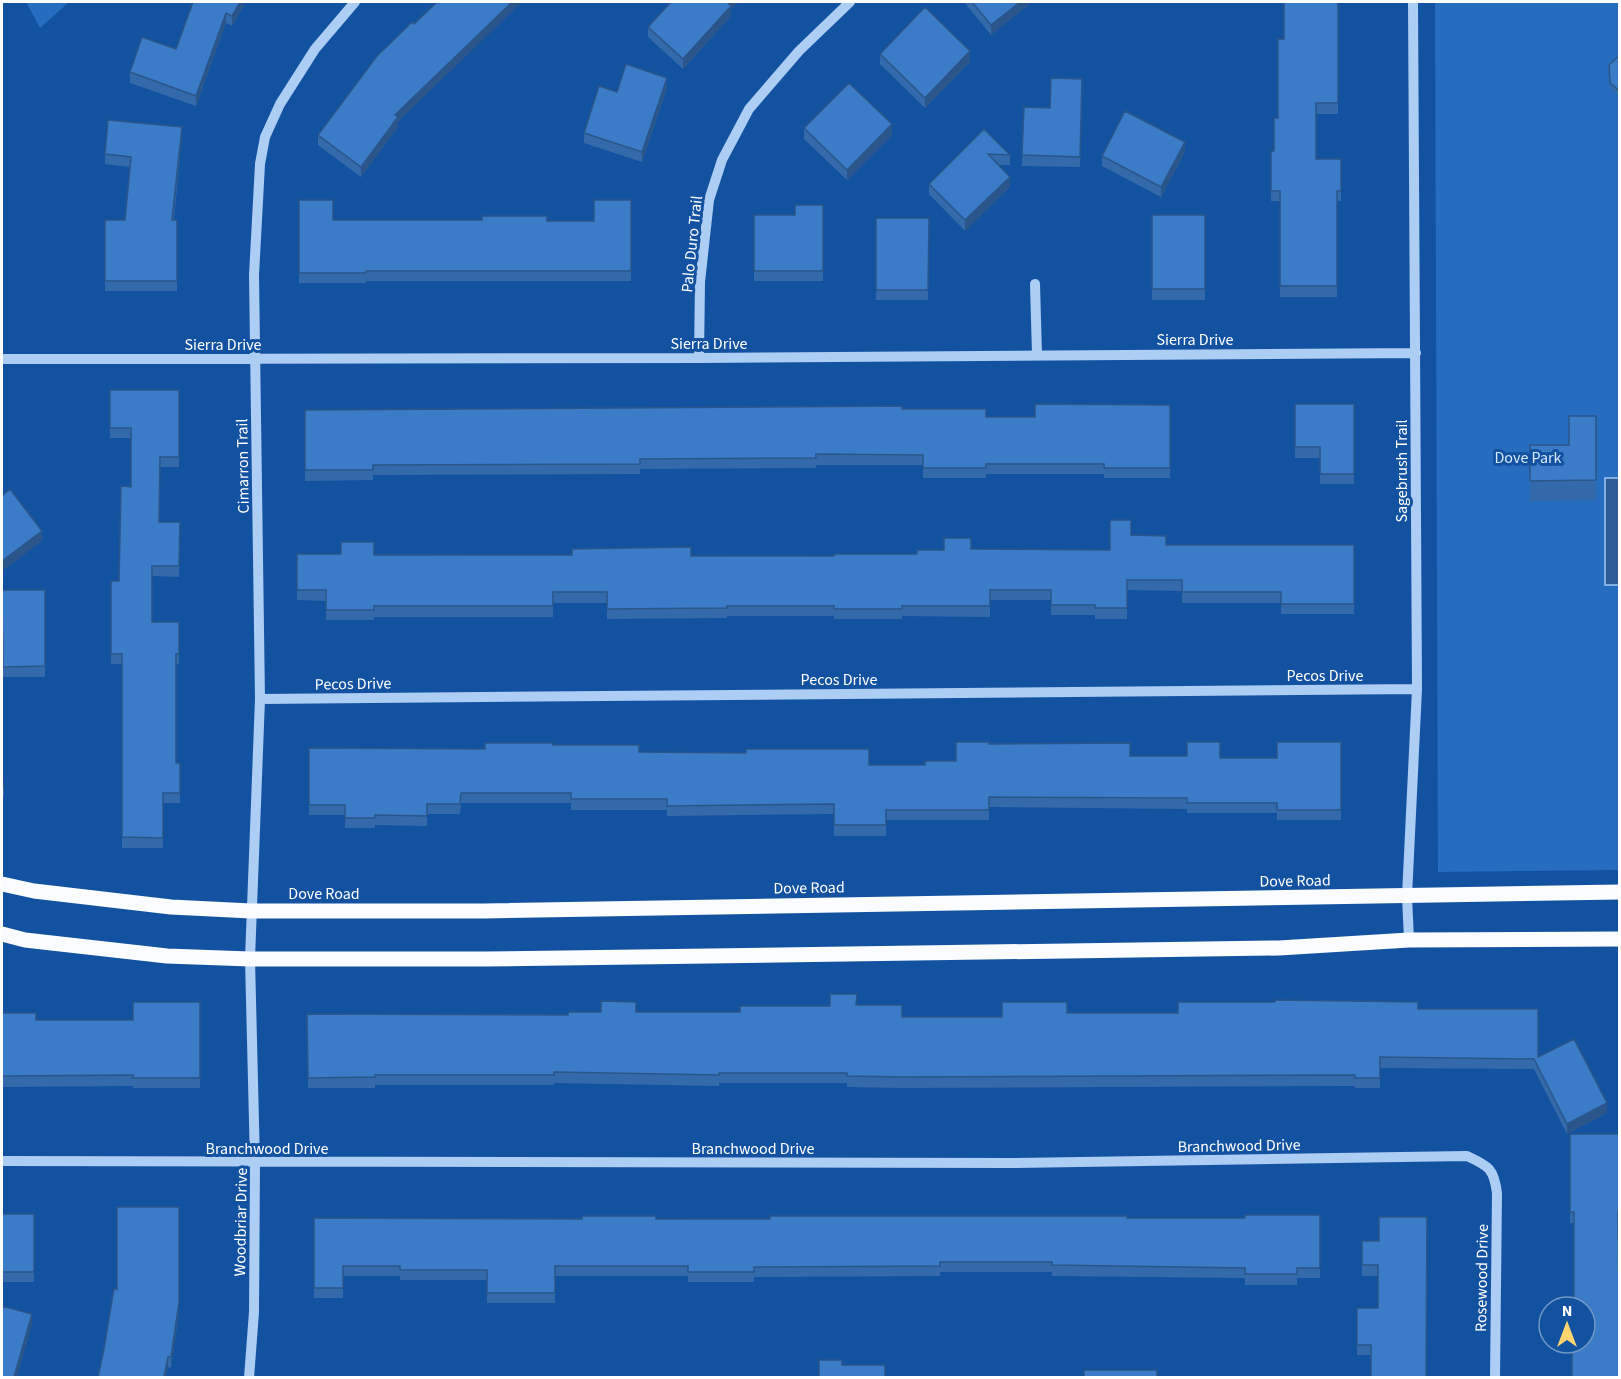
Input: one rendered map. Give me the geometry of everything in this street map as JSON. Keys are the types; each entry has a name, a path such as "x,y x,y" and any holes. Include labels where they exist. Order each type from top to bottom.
{"main road":[{"name":"Dove Road","path":"2,884 34,891 171,907 251,910 520,910 1620,892"},
{"path":"2,934 25,940 167,956 250,959 484,959 1279,948 1408,940 1620,939"}],"street":[{"name":"Cimarron Trail","path":"250,959 260,699 254,275 260,164 265,137 280,104 315,49 355,2"},
{"name":"Palo Duro Trail","path":"699,358 700,282 709,200 722,160 749,109 798,51 850,2"},
{"name":"Sagebrush Trail","path":"1408,940 1407,896 1417,689 1413,2"},
{"path":"1035,284 1037,355"},
{"name":"Sierra Drive","path":"2,359 255,360 1416,353"},
{"name":"Pecos Drive","path":"260,699 1417,689"},
{"name":"Woodbriar Drive","path":"249,1377 254,1312 255,1163 250,959"},
{"name":"Branchwood Drive","path":"2,1161 1010,1163 1467,1156 1490,1168 1495,1179"},
{"name":"Rosewood Drive","path":"1495,1179 1497,1204 1495,1377"}],"green space":[{"path":"26,2 69,2 40,28"},
{"name":"Dove Park","path":"1435,2 1619,2 1619,870 1438,872"}],"shaded area":[{"path":"1605,478 1619,478 1619,585 1605,585"}],"building":[{"path":"193,2 240,2 232,16 226,13 196,96 130,72 142,37 176,49"},
{"path":"437,2 512,2 395,115 398,117 361,167 318,135 377,56 412,22 414,24"},
{"path":"671,2 727,2 731,6 683,59 648,27"},
{"path":"972,2 1020,2 991,25"},
{"path":"1284,2 1338,2 1338,103 1316,103 1316,159 1341,159 1341,191 1337,191 1337,286 1280,286 1280,191 1271,191 1271,151 1274,151 1274,118 1278,118 1278,39 1284,39"},
{"path":"925,7 970,51 925,98 880,54"},
{"path":"1620,55 1620,91 1610,83 1609,65"},
{"path":"626,64 667,78 642,152 584,133 599,86 617,92"},
{"path":"1051,78 1082,79 1080,157 1022,155 1024,107 1050,108"},
{"path":"849,83 892,124 847,170 804,128"},
{"path":"1125,111 1185,142 1161,187 1102,156"},
{"path":"108,120 182,127 172,220 177,220 177,281 105,281 105,220 125,220 131,157 105,154"},
{"path":"984,129 1010,155 988,154 1010,177 965,220 929,184"},
{"path":"299,200 333,200 333,220 482,220 482,216 547,216 547,221 594,221 594,200 631,200 631,271 299,273"},
{"path":"795,205 823,205 823,271 754,271 754,215 795,215"},
{"path":"1152,215 1205,215 1205,289 1152,289"},
{"path":"876,218 929,218 928,290 876,290"},
{"path":"110,390 179,390 179,457 160,457 159,522 180,522 179,566 152,566 152,622 179,622 179,654 176,654 176,763 180,763 180,793 163,793 163,838 122,837 122,654 111,654 111,581 119,581 121,486 131,487 131,428 110,428"},
{"path":"1035,404 1170,405 1170,468 1104,468 1104,464 986,464 986,468 923,468 923,455 816,454 816,458 640,459 640,464 373,465 373,470 305,470 305,410 902,406 902,409 986,409 986,417 1035,417"},
{"path":"1295,404 1354,404 1354,474 1320,474 1320,447 1295,447"},
{"path":"1569,416 1596,416 1596,480 1530,481 1530,445 1569,445"},
{"path":"10,489 42,531 2,561 2,496"},
{"path":"1110,520 1131,520 1131,535 1166,536 1166,545 1354,545 1354,604 1281,604 1281,592 1182,592 1182,580 1127,580 1127,608 1051,605 1051,590 990,590 990,606 902,606 902,609 834,609 834,606 727,606 727,608 607,609 607,592 553,592 553,606 374,606 374,610 326,610 326,590 297,590 297,554 341,554 341,542 374,542 374,555 572,555 572,549 691,547 691,556 917,554 917,550 944,550 944,538 971,538 971,549 1110,550"},
{"path":"2,590 45,590 45,666 3,667"},
{"path":"956,742 989,742 989,744 1130,743 1130,756 1187,756 1187,742 1220,742 1220,758 1277,758 1277,742 1341,742 1341,810 1277,810 1277,803 1187,803 1187,798 989,797 989,810 886,810 886,825 834,825 834,804 667,806 667,799 571,799 571,793 461,793 460,804 427,804 427,816 375,815 375,818 345,818 345,805 309,805 309,748 485,749 485,743 553,743 553,745 639,745 639,752 746,753 746,749 869,749 869,765 925,765 925,761 956,761"},
{"path":"830,994 857,994 856,1005 902,1005 902,1017 1002,1017 1002,1002 1067,1002 1067,1013 1178,1013 1178,1002 1275,1002 1275,1000 1418,1002 1418,1009 1538,1009 1538,1057 1574,1039 1607,1103 1567,1124 1534,1059 1380,1057 1380,1078 1355,1078 1355,1075 901,1077 847,1076 847,1073 719,1073 719,1075 554,1072 554,1075 375,1075 375,1077 308,1078 307,1014 568,1015 568,1012 601,1012 601,1001 636,1002 636,1012 740,1012 740,1006 830,1006"},
{"path":"133,1002 200,1002 200,1078 133,1078 133,1075 2,1076 2,1013 36,1013 36,1020 133,1020"},
{"path":"1570,1134 1620,1134 1620,1212 1618,1212 1620,1377 1572,1377 1572,1355 1597,1355 1597,1295 1574,1295 1574,1212 1570,1212"},
{"path":"117,1207 179,1207 179,1302 171,1357 168,1357 164,1377 98,1377 114,1288 117,1289"},
{"path":"2,1214 34,1214 34,1272 2,1272"},
{"path":"1245,1215 1320,1215 1320,1268 1297,1268 1297,1274 1245,1274 1245,1268 1052,1265 1052,1262 940,1262 940,1266 754,1267 754,1272 688,1272 688,1266 555,1266 555,1293 487,1293 487,1270 400,1270 400,1266 343,1266 343,1288 314,1288 314,1218 582,1219 582,1216 656,1216 656,1219 770,1219 770,1216 1127,1216 1127,1218 1245,1218"},
{"path":"1379,1217 1427,1217 1426,1377 1371,1377 1371,1345 1357,1345 1357,1308 1378,1308 1378,1265 1362,1265 1362,1241 1379,1241"},
{"path":"2,1306 32,1314 14,1377 2,1377"},
{"path":"819,1360 842,1360 842,1365 885,1365 885,1377 819,1377"},
{"path":"1084,1370 1157,1370 1157,1377 1084,1377"}]}
